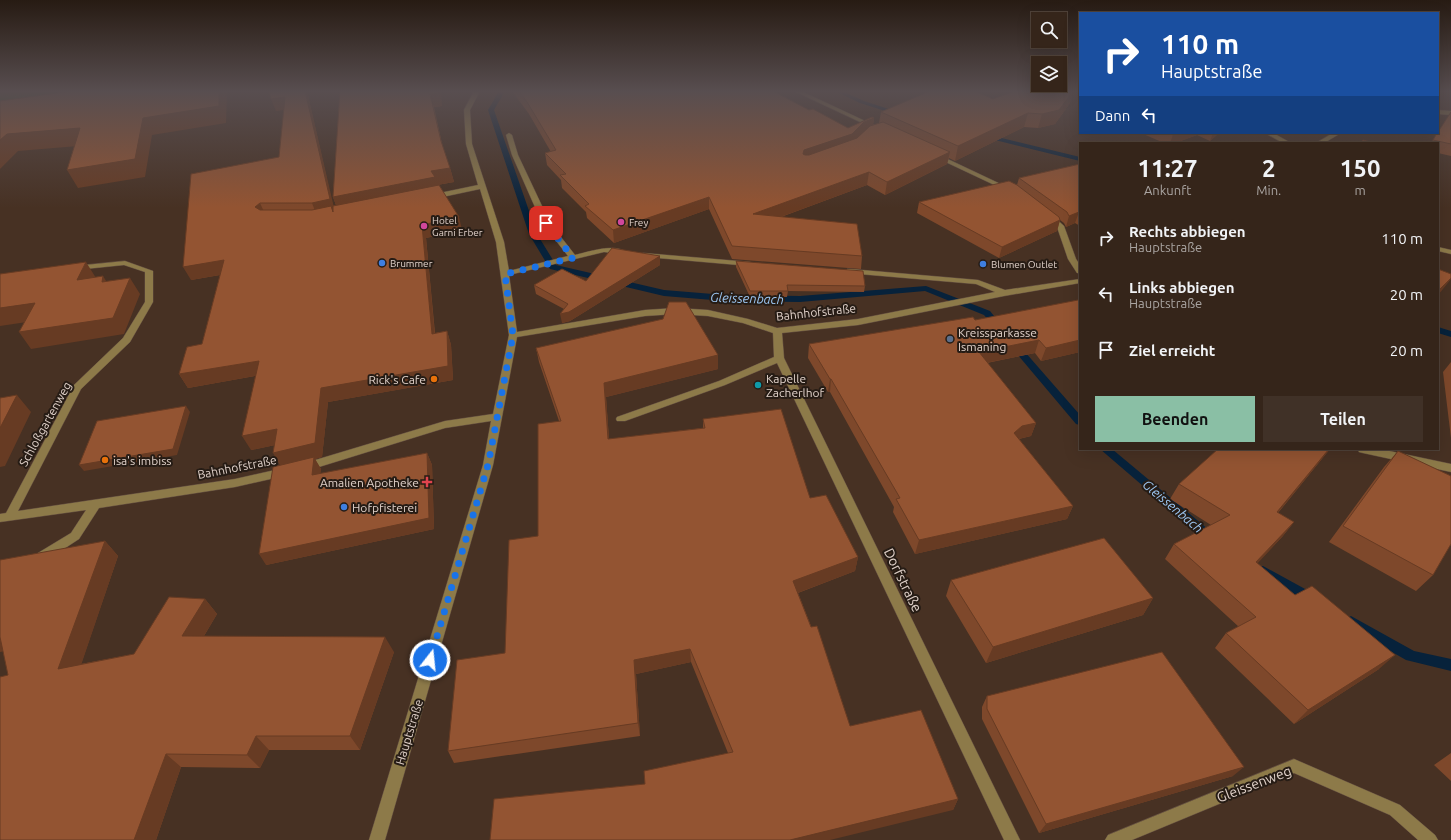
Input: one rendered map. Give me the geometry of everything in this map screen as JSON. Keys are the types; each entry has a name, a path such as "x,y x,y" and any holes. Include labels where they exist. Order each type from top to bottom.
{"street":[{"name":"Hauptstraße","path":"377,840 488,465 513,335 500,242 469,144 468,130"},
{"path":"871,134 881,130"},
{"path":"1270,134 1286,142"},
{"path":"1321,142 1336,134"},
{"path":"509,135 515,155 546,223 573,258"},
{"path":"931,153 1017,193"},
{"path":"429,198 482,186"},
{"path":"1042,212 1060,226 1072,259 1079,269"},
{"path":"1439,249 1451,252"},
{"path":"505,274 604,250 707,261 762,265"},
{"name":"Schloßgartenweg","path":"4,517 77,386 127,340 149,302 149,271 125,262 65,269"},
{"path":"840,270 978,282 1004,293"},
{"name":"Bahnhofstraße","path":"513,335 645,313 676,311 715,314 745,321 777,332 858,322 1004,293 1079,282"},
{"name":"Dorfstraße","path":"777,332 779,358 1012,840"},
{"path":"621,419 722,383 779,358"},
{"name":"Bahnhofstraße","path":"4,517 235,483 312,466 445,425 497,417"},
{"path":"1368,450 1451,468"},
{"path":"32,560 49,553 75,536 95,504"},
{"name":"Gleissenweg","path":"1113,840 1294,766 1395,810 1430,840"}],"building":[{"path":"0,130 53,130 7,134 0,140"},
{"path":"79,130 141,130 135,159 67,170"},
{"path":"282,130 314,130 330,199 312,203 260,203 255,207 260,210 312,210 331,206 333,212 333,206 439,185 459,217 422,225 432,334 447,331 448,366 321,388 315,443 273,453 277,429 242,436 259,361 179,374 187,347 202,344 224,260 183,267 191,174 279,157"},
{"path":"337,130 438,130 450,168 431,171 435,177 333,197"},
{"path":"544,130 856,130 852,134 804,150 803,154 809,155 857,138 865,130 901,130 950,152 887,182 869,172 753,214 857,224 862,256 732,246 709,197 613,230 585,206 589,204 560,175 566,174 545,153 556,150"},
{"path":"922,130 992,130 958,146"},
{"path":"1439,130 1451,130 1451,144 1433,140 1436,134 1439,134"},
{"path":"1079,164 1079,212 1069,216 1067,212 1019,178"},
{"path":"1009,181 1017,185 1059,217 1060,220 1002,247 919,202"},
{"path":"612,248 660,256 569,312 560,314 568,304 534,285 562,269 586,281"},
{"path":"736,261 863,271 865,286 787,285 788,291 750,291"},
{"path":"86,262 77,280 103,276 102,282 130,278 113,318 19,332 35,303 0,308 0,274"},
{"path":"1439,269 1451,274 1451,278 1439,290"},
{"path":"1079,300 1079,340 1046,348 1039,340 979,352 1036,423 1022,426 1014,433 1073,506 919,540 896,499 900,498 809,344 973,317 975,320"},
{"path":"669,302 686,302 718,355 604,383 608,439 705,428 703,419 781,409 810,498 826,495 858,557 793,581 811,627 817,626 850,726 921,710 958,799 790,840 490,840 494,799 645,784 644,771 733,752 690,649 634,660 638,723 448,751 457,660 505,653 509,540 538,536 538,424 561,421 536,348 663,319"},
{"path":"17,395 0,428 0,398"},
{"path":"186,406 173,449 79,465 97,421"},
{"path":"1217,450 1328,450 1277,512 1294,522 1256,562 1295,595 1312,586 1395,655 1308,710 1226,633 1256,617 1174,544 1230,515 1179,484"},
{"path":"1398,451 1451,476 1451,544 1433,575 1343,526"},
{"path":"427,453 429,518 259,554 273,467 314,457 312,475"},
{"path":"1104,538 1153,598 993,647 951,580"},
{"path":"105,541 58,669 134,654 169,597 205,599 182,636 385,637 350,736 256,736 247,755 166,754 134,840 0,840 0,677 8,675 0,637 0,560"},
{"path":"1162,652 1244,767 1046,824 987,709 987,696"}],"waterway":[{"name":"Gleissenbach","path":"498,130 533,234 553,267 664,293 725,298 800,299 926,288 987,313 998,326"},
{"path":"985,136 1079,159"},
{"path":"1439,330 1451,334"},
{"name":"Gleissenbach","path":"1015,346 1079,421"},
{"name":"Gleissenbach","path":"1106,450 1211,538"},
{"name":"Gleissenbach","path":"1263,571 1312,599"},
{"name":"Gleissenbach","path":"1351,622 1411,656 1451,665"}],"place":[{"name":"Frey","path":"621,222"},
{"name":"Hotel Garni Erber","path":"424,226"},
{"name":"Brummer","path":"382,263"},
{"name":"Blumen Outlet","path":"983,264"},
{"name":"Kreissparkasse Ismaning","path":"950,339"},
{"name":"Rick's Cafe","path":"434,379"},
{"name":"Kapelle Zacherlhof","path":"758,385"},
{"name":"isa's imbiss","path":"105,460"},
{"name":"Amalien Apotheke","path":"427,482"},
{"name":"Hofpfisterei","path":"344,507"}],"route":[{"path":"430,660 488,465 513,335 505,274 573,258 546,223"}]}
